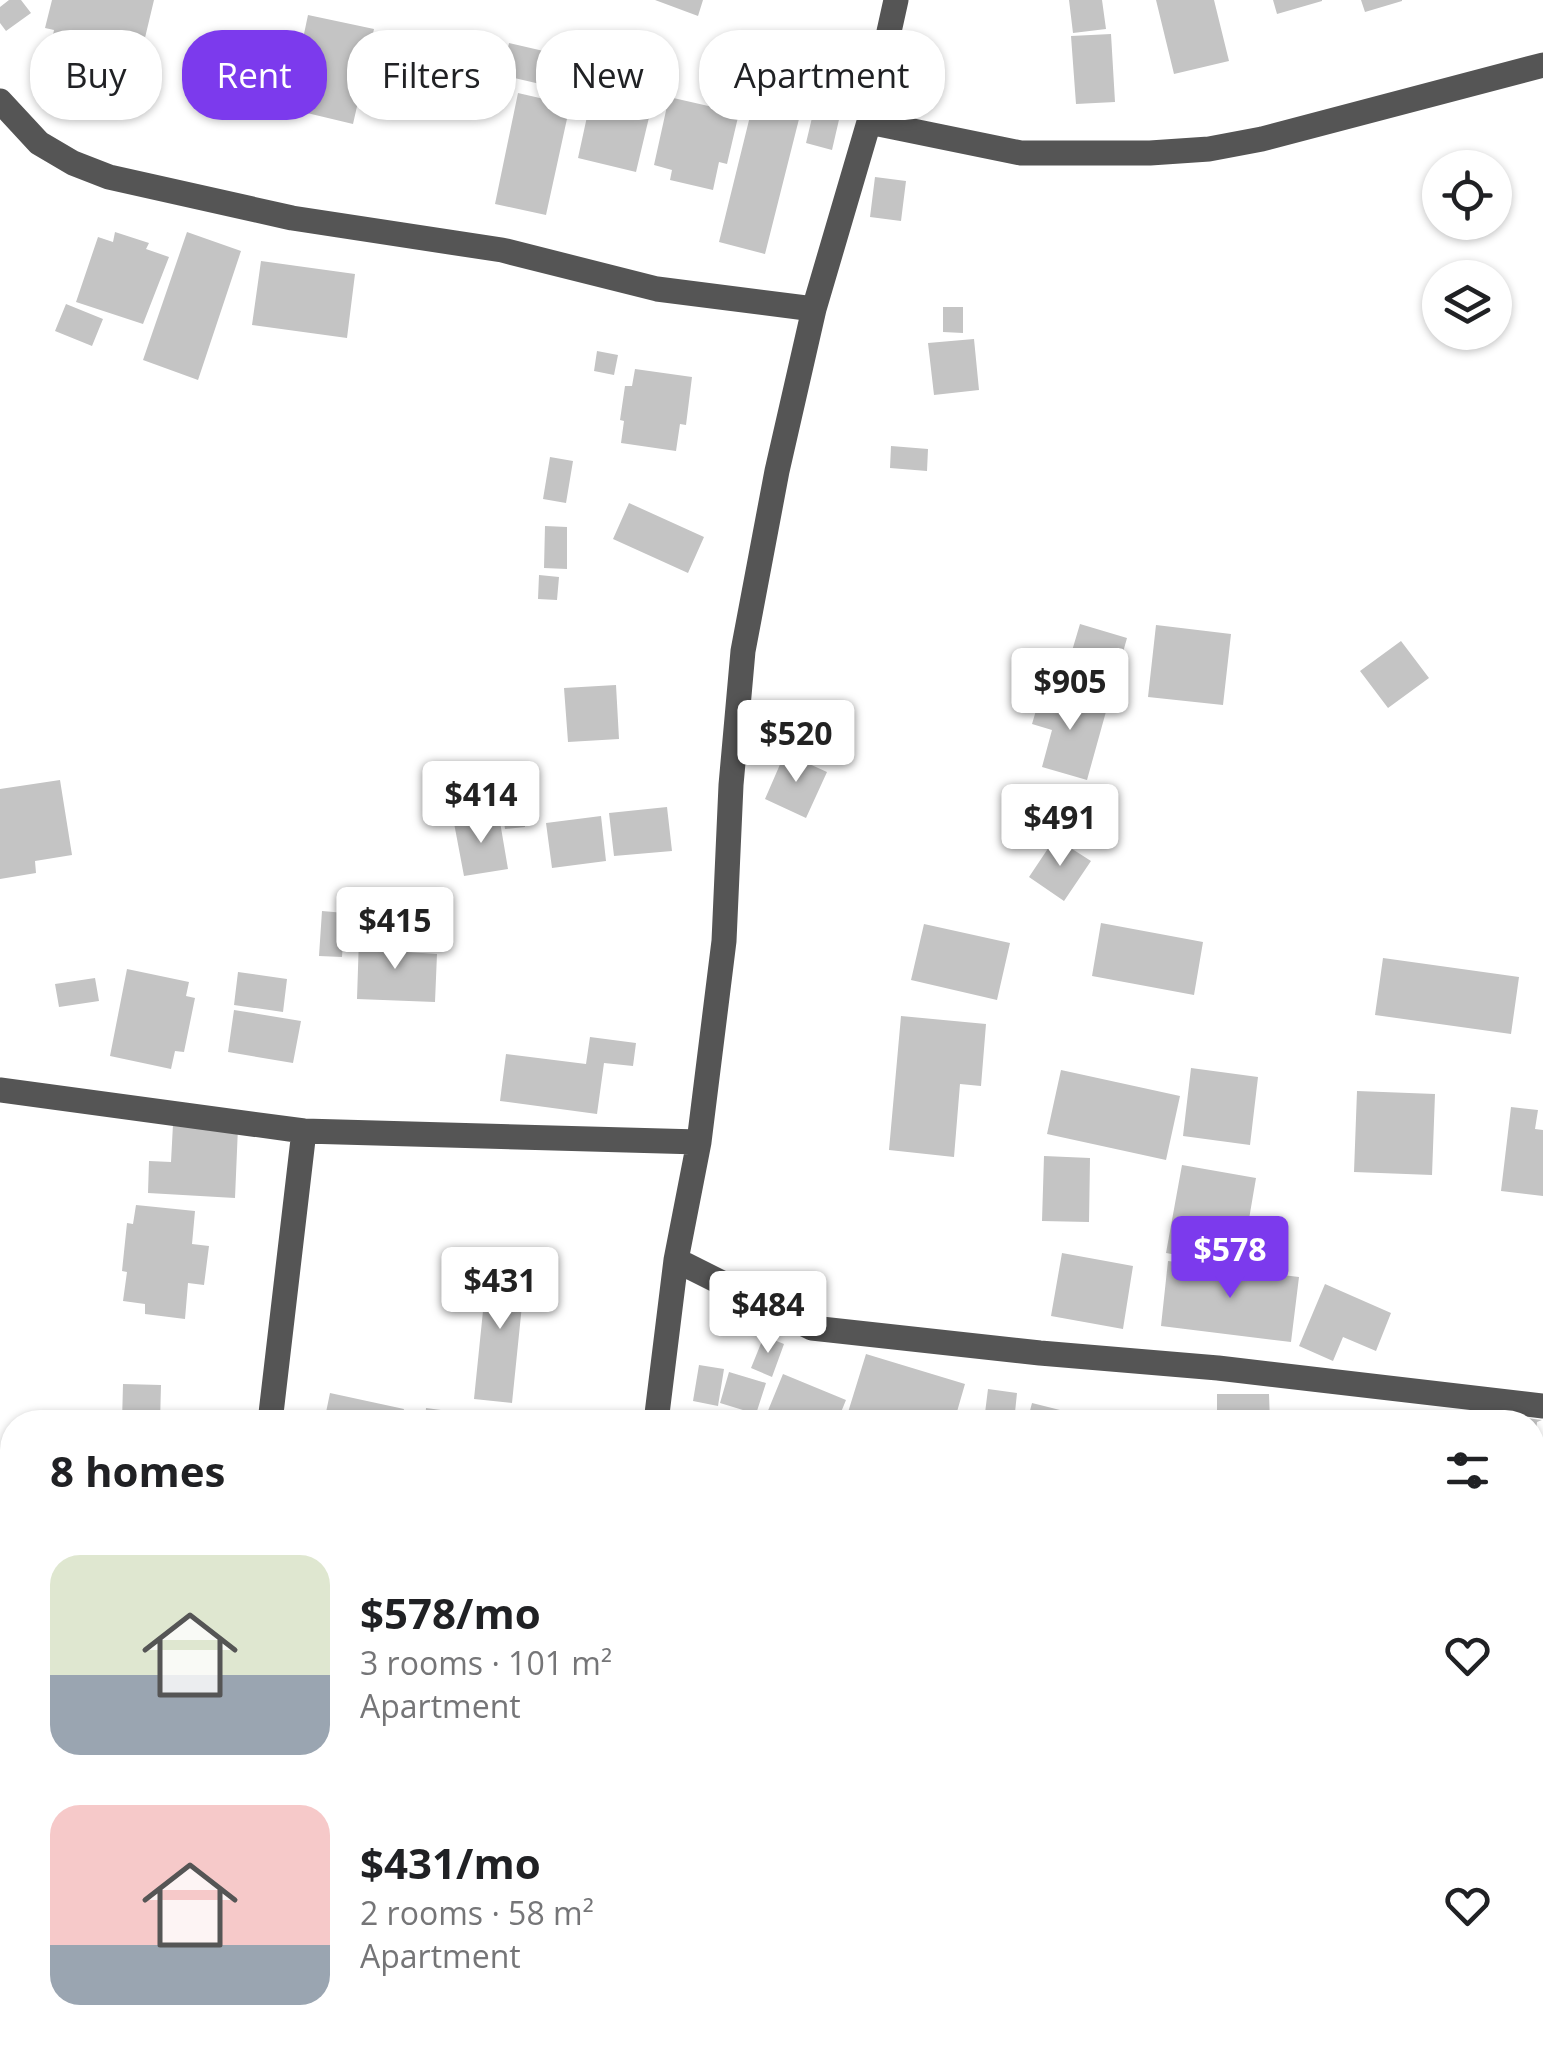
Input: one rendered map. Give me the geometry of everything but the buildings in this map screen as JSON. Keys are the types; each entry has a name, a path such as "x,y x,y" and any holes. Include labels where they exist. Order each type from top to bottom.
{"street":[{"path":"657,1410 676,1260 699,1142 724,941 731,785 743,651 777,471 814,309 869,122 896,0"},
{"path":"869,122 1021,153 1150,154 1209,150 1543,65"},
{"path":"0,101 39,143 110,177 292,218 502,250 657,290 814,309"},
{"path":"0,1090 304,1132 699,1142"},
{"path":"271,1410 304,1132"},
{"path":"676,1260 812,1328 1218,1368 1543,1406"}]}
